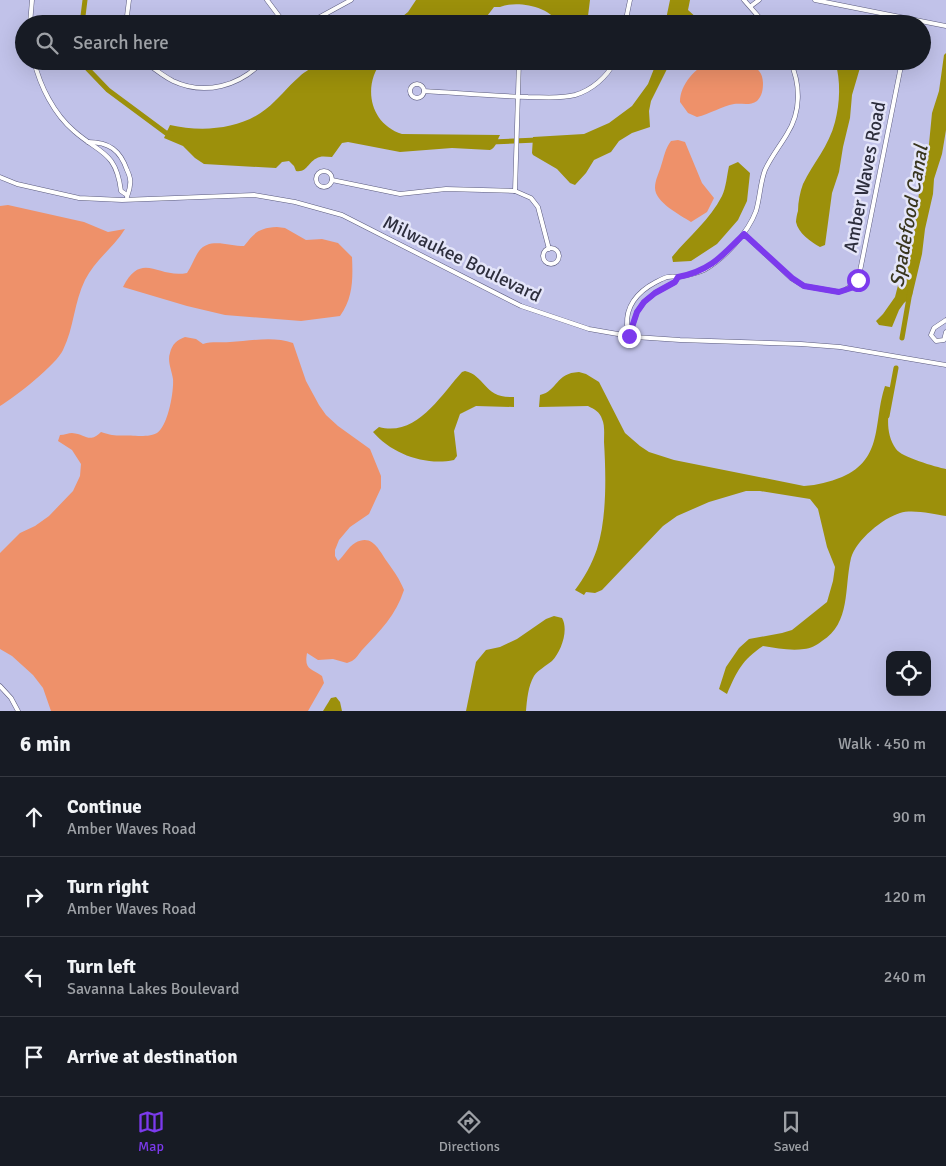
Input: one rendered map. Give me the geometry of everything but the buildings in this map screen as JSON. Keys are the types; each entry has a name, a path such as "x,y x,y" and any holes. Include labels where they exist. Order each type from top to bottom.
{"street":[{"path":"31,15 32,0"},
{"path":"127,15 129,0"},
{"path":"267,0 279,15"},
{"path":"324,15 351,0"},
{"path":"628,15 630,0"},
{"path":"744,0 758,15"},
{"path":"751,6 759,0"},
{"path":"815,0 882,15"},
{"path":"931,24 946,26"},
{"path":"37,70 44,88 57,111 73,130 88,142 108,156 116,166 120,175 121,191 127,197 131,184 124,162 117,151 100,142 88,142"},
{"path":"157,70 171,80 193,87 208,88 232,83 254,70"},
{"path":"515,191 519,70"},
{"path":"424,91 519,97 558,97 576,94 595,85 609,70"},
{"path":"629,336 630,328 627,325 629,308 638,295 651,285 672,275 678,277 696,273 711,265 744,234 757,208 765,171 788,133 795,115 798,86 794,70"},
{"name":"Amber Waves Road","path":"744,234 792,278 804,286 839,292 855,284 860,271 900,70"},
{"path":"116,166 124,162"},
{"path":"325,171 330,173 332,180 330,184 322,187 318,184 316,178 318,174 325,171"},
{"name":"Milwaukee Boulevard","path":"0,177 26,187 79,198 254,195 295,202 342,215 521,306 589,329 629,336 680,340 840,347 946,366"},
{"path":"332,180 400,194 446,189 515,191 530,198 538,207 549,249"},
{"path":"549,249 555,250 558,254 558,259 552,263 548,263 543,257 544,252 549,249"},
{"path":"630,328 634,325 640,307 655,293 675,282 678,277"},
{"path":"651,285 655,293"},
{"path":"946,320 934,328 931,335 936,341 941,341 944,340 946,332"},
{"path":"0,686 11,698 18,711"}],"shaded area":[{"path":"416,0 590,0 588,15 551,15 532,6 515,4 494,7 488,15 404,15"},
{"path":"670,0 690,0 688,10 694,15 667,15"},
{"path":"946,53 946,130 942,154 934,179 922,254 912,296 899,310 892,327 879,325 876,321 895,297 905,258 909,232 917,210 920,184 929,144 932,113 939,91 944,55"},
{"path":"308,70 377,70 372,82 372,103 376,113 383,122 391,129 402,134 500,135 495,146 490,150 452,148 400,152 348,142 342,143 332,157 316,159 300,171 296,171 289,161 282,162 276,168 204,164 183,146 164,138 170,125 207,129 220,128 256,116"},
{"path":"653,70 666,70 651,101 649,111 650,127 632,133 619,141 611,152 594,160 575,185 570,183 557,169 533,155 533,137 584,134 609,123 632,106 648,84"},
{"path":"697,70 758,70 762,75 762,93 757,101 752,103 729,105 697,117 688,113 680,102 686,83"},
{"path":"837,70 859,70 852,95 850,118 839,172 832,193 825,245 820,247 802,233 796,221 799,197 803,184 825,147 835,122 839,92"},
{"path":"671,141 685,142 702,183 714,198 707,212 691,222 663,203 655,188 656,179 667,147"},
{"path":"738,162 750,173 747,201 738,220 717,244 691,261 673,262 672,257 717,205 722,196 729,166"},
{"path":"8,205 84,222 108,232 125,229 94,266 85,280 78,297 67,342 59,356 53,364 0,406 0,206"},
{"path":"266,228 285,228 306,240 322,239 338,243 352,257 350,295 340,316 301,321 225,315 123,287 130,276 137,270 151,268 167,273 187,273 199,251 208,244 220,243 244,246 258,232"},
{"path":"185,337 196,339 203,344 270,339 293,343 306,381 319,405 326,415 338,426 370,449 381,476 381,488 369,514 350,527 339,540 335,556 338,561 355,543 361,540 371,542 382,553 397,576 404,590 401,599 387,622 352,661 347,663 333,659 318,660 307,653 306,659 309,668 322,676 324,683 308,711 51,711 43,688 33,675 12,656 0,649 0,553 20,533 35,526 49,516 73,491 80,476 81,464 72,450 58,441 60,435 72,433 90,438 97,436 101,432 116,435 146,436 155,434 161,429 170,408 172,392 173,379 169,356 175,343"},
{"path":"462,372 472,373 496,394 504,397 514,397 514,407 476,406 460,414 454,431 457,456 454,460 421,460 390,447 373,432 379,427 393,428 405,426 416,420 436,403"},
{"path":"579,372 599,382 625,433 649,452 674,460 804,486 842,477 865,460 875,438 885,386 893,388 888,419 889,435 899,452 927,464 946,469 946,516 923,512 905,512 893,516 878,525 864,537 854,551 851,558 842,615 838,625 831,633 818,644 806,649 763,646 750,656 741,667 727,694 719,689 726,667 739,648 749,639 792,630 827,602 835,567 827,547 818,509 810,499 760,491 746,491 709,502 677,516 663,526 602,590 595,593 586,592 584,595 575,590 593,560 603,524 605,482 604,424 598,413 588,406 539,407 540,395 550,390 565,375"},
{"path":"554,616 562,618 564,623 563,641 552,661 534,676 529,689 526,711 466,711 476,662 486,650 500,647 517,639 546,619"},
{"path":"336,697 340,702 342,711 323,711 331,698"}],"waterway":[{"path":"83,15 85,0"},
{"path":"89,70 108,90 166,133 172,133"},
{"path":"491,142 537,140"},
{"name":"Spadefood Canal","path":"902,338 910,292"},
{"name":"Spadefood Canal","path":"887,416 896,368"}],"route":[{"path":"629,336 630,328 634,325 637,312 644,302 655,293 675,282 678,277 696,273 711,265 744,234 792,278 804,286 839,292 851,288 858,280"}]}
